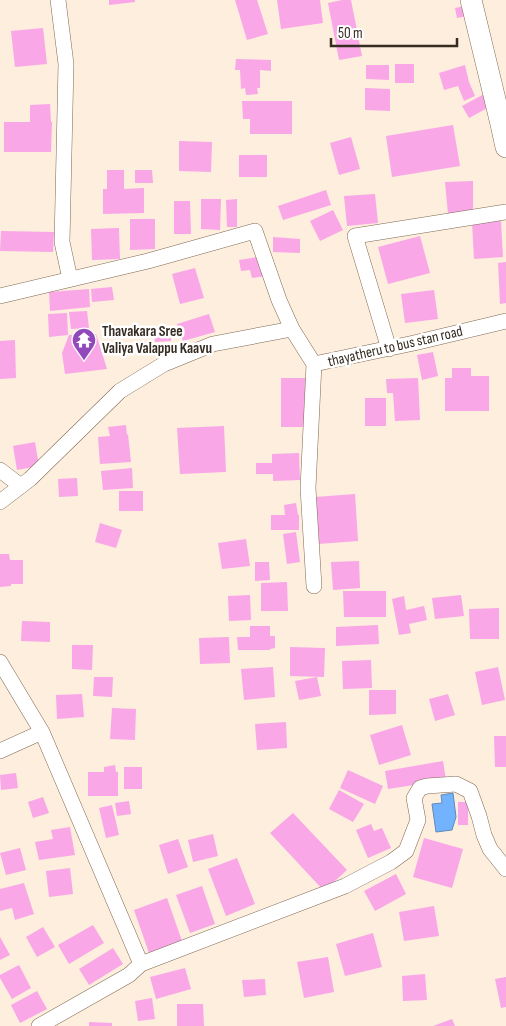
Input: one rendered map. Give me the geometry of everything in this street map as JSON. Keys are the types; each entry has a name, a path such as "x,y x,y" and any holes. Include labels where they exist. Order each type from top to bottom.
{"street":[{"path":"0,296 70,280 62,242 66,64 58,0"},
{"path":"471,0 506,147"},
{"path":"388,349 355,236 506,212"},
{"name":"thayatheru to bus stan road","path":"70,280 148,261 255,231 279,300 292,329 314,364 388,349 506,321"},
{"path":"0,502 30,479 120,391 164,364 213,344 292,329"},
{"path":"314,364 308,488 314,586"},
{"path":"0,470 21,486"},
{"path":"0,662 42,732 140,964"},
{"path":"0,751 42,732"},
{"path":"39,1026 129,975 140,964 346,886 390,862 406,851 418,820 414,798 420,788 456,784 470,791 490,850 506,869"}],"water":[{"path":"453,793 456,817 452,830 436,832 432,804 442,803 441,795"}],"building":[{"path":"109,0 135,0 135,2 109,5"},
{"path":"235,0 257,0 268,34 247,40"},
{"path":"277,0 320,0 323,23 281,29"},
{"path":"351,0 362,56 339,60 328,3"},
{"path":"465,6 467,16 457,18 455,8"},
{"path":"43,28 47,64 15,67 11,31"},
{"path":"236,59 271,60 271,71 260,70 258,94 246,95 245,88 241,89 240,70 235,70"},
{"path":"395,64 414,64 414,83 395,83"},
{"path":"366,65 389,65 389,80 366,79"},
{"path":"465,65 475,96 464,101 458,86 444,90 439,73"},
{"path":"365,88 390,89 390,111 365,110"},
{"path":"486,93 493,105 469,118 462,106"},
{"path":"242,101 292,101 292,134 250,134 250,119 243,119"},
{"path":"50,104 52,122 51,152 4,152 4,122 30,122 30,105"},
{"path":"453,125 460,166 392,177 386,136"},
{"path":"351,137 360,169 339,175 330,143"},
{"path":"179,141 212,142 211,172 179,171"},
{"path":"239,155 267,155 267,177 239,177"},
{"path":"107,170 124,170 124,189 144,188 144,213 103,214 103,189 107,189"},
{"path":"135,170 152,170 153,183 135,183"},
{"path":"473,181 473,213 448,214 445,182"},
{"path":"326,190 331,205 283,220 278,206"},
{"path":"375,194 378,223 347,226 344,196"},
{"path":"201,199 221,199 220,230 201,229"},
{"path":"237,199 237,227 227,227 226,200"},
{"path":"174,201 190,201 191,234 174,234"},
{"path":"333,210 343,230 320,241 310,221"},
{"path":"130,219 155,219 155,249 130,250"},
{"path":"501,221 503,257 474,259 472,222"},
{"path":"119,228 120,259 92,260 91,229"},
{"path":"1,231 54,232 53,252 0,251"},
{"path":"420,236 430,273 388,284 378,247"},
{"path":"273,237 300,239 300,253 273,252"},
{"path":"263,256 266,276 252,278 250,270 241,271 239,260"},
{"path":"506,262 506,303 500,304 498,263"},
{"path":"195,268 204,298 180,304 172,274"},
{"path":"112,287 114,300 92,302 91,289"},
{"path":"89,289 90,307 50,311 49,292"},
{"path":"434,290 438,319 405,323 401,294"},
{"path":"87,311 89,328 71,329 69,312"},
{"path":"67,313 68,335 49,337 48,314"},
{"path":"209,314 215,332 183,341 177,324"},
{"path":"170,326 171,341 155,342 154,327"},
{"name":"Thavakara Sree Valiya Valappu Kaavu","path":"96,334 107,369 65,374 62,353 69,335"},
{"path":"15,340 16,378 0,379 0,341"},
{"path":"433,352 438,376 422,380 417,355"},
{"path":"452,368 471,368 471,376 489,376 489,411 445,411 445,378 452,378"},
{"path":"281,378 307,378 308,427 281,427"},
{"path":"418,378 420,420 395,421 393,393 387,393 386,379"},
{"path":"365,398 386,398 386,426 365,426"},
{"path":"126,425 131,462 100,464 98,437 110,436 108,427"},
{"path":"224,426 226,472 180,474 177,428"},
{"path":"35,442 39,466 17,470 13,446"},
{"path":"299,453 300,480 273,481 273,474 256,474 256,463 272,463 272,454"},
{"path":"132,468 133,488 103,490 101,471"},
{"path":"77,478 78,496 59,497 58,479"},
{"path":"119,491 143,491 143,511 119,511"},
{"path":"355,494 358,541 318,544 315,497"},
{"path":"296,503 299,515 299,530 271,530 271,515 285,515 284,505"},
{"path":"100,523 122,530 116,548 95,542"},
{"path":"296,532 300,562 287,564 283,534"},
{"path":"246,539 250,566 222,569 218,543"},
{"path":"0,554 9,554 10,560 23,560 23,584 11,584 11,586 0,587"},
{"path":"359,561 360,588 333,590 331,562"},
{"path":"255,562 269,562 270,580 255,581"},
{"path":"287,582 288,611 261,611 261,583"},
{"path":"343,591 386,591 386,617 344,617"},
{"path":"250,595 251,620 229,621 228,596"},
{"path":"461,595 464,616 435,619 432,598"},
{"path":"404,596 406,610 424,606 427,620 409,624 411,633 399,635 392,599"},
{"path":"499,608 499,639 470,639 469,609"},
{"path":"22,621 50,622 50,642 21,641"},
{"path":"378,625 379,644 336,646 336,627"},
{"path":"250,626 270,626 270,636 275,636 275,648 270,650 238,650 237,637 250,637"},
{"path":"229,637 230,663 200,664 199,638"},
{"path":"72,645 93,645 92,670 72,669"},
{"path":"290,647 325,648 324,677 290,676"},
{"path":"371,660 372,688 343,689 342,661"},
{"path":"273,667 275,697 244,700 241,669"},
{"path":"498,667 505,700 482,705 475,672"},
{"path":"94,677 113,677 112,697 93,696"},
{"path":"317,677 321,696 299,700 295,681"},
{"path":"369,690 396,690 396,714 369,715"},
{"path":"82,694 84,717 57,719 56,695"},
{"path":"448,694 455,715 435,721 429,699"},
{"path":"112,708 136,709 135,740 110,739"},
{"path":"286,722 287,748 257,750 255,724"},
{"path":"402,725 411,755 379,765 370,735"},
{"path":"494,736 506,736 506,767 495,767"},
{"path":"443,761 446,780 388,789 385,771"},
{"path":"115,765 116,772 118,772 118,796 88,796 88,772 104,772 104,767"},
{"path":"124,767 142,767 142,789 124,789"},
{"path":"348,770 383,786 375,804 340,788"},
{"path":"16,773 18,788 1,790 0,775"},
{"path":"339,790 364,804 353,822 329,809"},
{"path":"43,797 49,813 33,818 28,802"},
{"path":"129,801 131,814 117,816 115,803"},
{"path":"458,802 468,802 468,825 458,825"},
{"path":"112,805 119,835 106,838 99,808"},
{"path":"293,813 347,870 324,891 270,833"},
{"path":"371,824 374,831 382,828 391,848 368,858 356,830"},
{"path":"70,827 75,855 39,860 35,842 53,839 51,830"},
{"path":"213,834 218,856 193,862 188,840"},
{"path":"424,838 463,849 452,888 413,877"},
{"path":"178,839 188,867 168,874 159,845"},
{"path":"20,848 26,870 6,875 0,853"},
{"path":"237,858 255,904 226,916 208,869"},
{"path":"70,868 73,894 49,897 46,871"},
{"path":"396,874 406,894 375,911 364,891"},
{"path":"24,883 34,914 15,920 12,908 0,911 0,889"},
{"path":"202,886 215,924 190,933 176,895"},
{"path":"167,898 182,941 149,953 134,910"},
{"path":"434,906 439,936 404,941 399,912"},
{"path":"93,925 104,943 69,964 58,945"},
{"path":"43,927 55,947 37,957 26,937"},
{"path":"373,933 382,967 345,976 336,944"},
{"path":"0,937 10,955 0,960"},
{"path":"113,948 123,964 89,985 79,969"},
{"path":"328,957 334,992 304,998 297,962"},
{"path":"19,965 31,988 12,999 0,975"},
{"path":"185,968 191,989 156,999 150,977"},
{"path":"425,974 427,1000 403,1001 402,976"},
{"path":"506,977 506,1007 501,1008 495,979"},
{"path":"265,979 266,995 244,997 242,980"},
{"path":"37,991 47,1009 20,1023 11,1005"},
{"path":"152,998 155,1019 138,1021 135,1001"},
{"path":"177,1004 203,1004 204,1026 177,1026"},
{"path":"452,1019 455,1026 433,1026"},
{"path":"89,1022 112,1023 112,1026 89,1026"}],"place":[{"name":"Thavakara Sree Valiya Valappu Kaavu","path":"84,361"}]}
